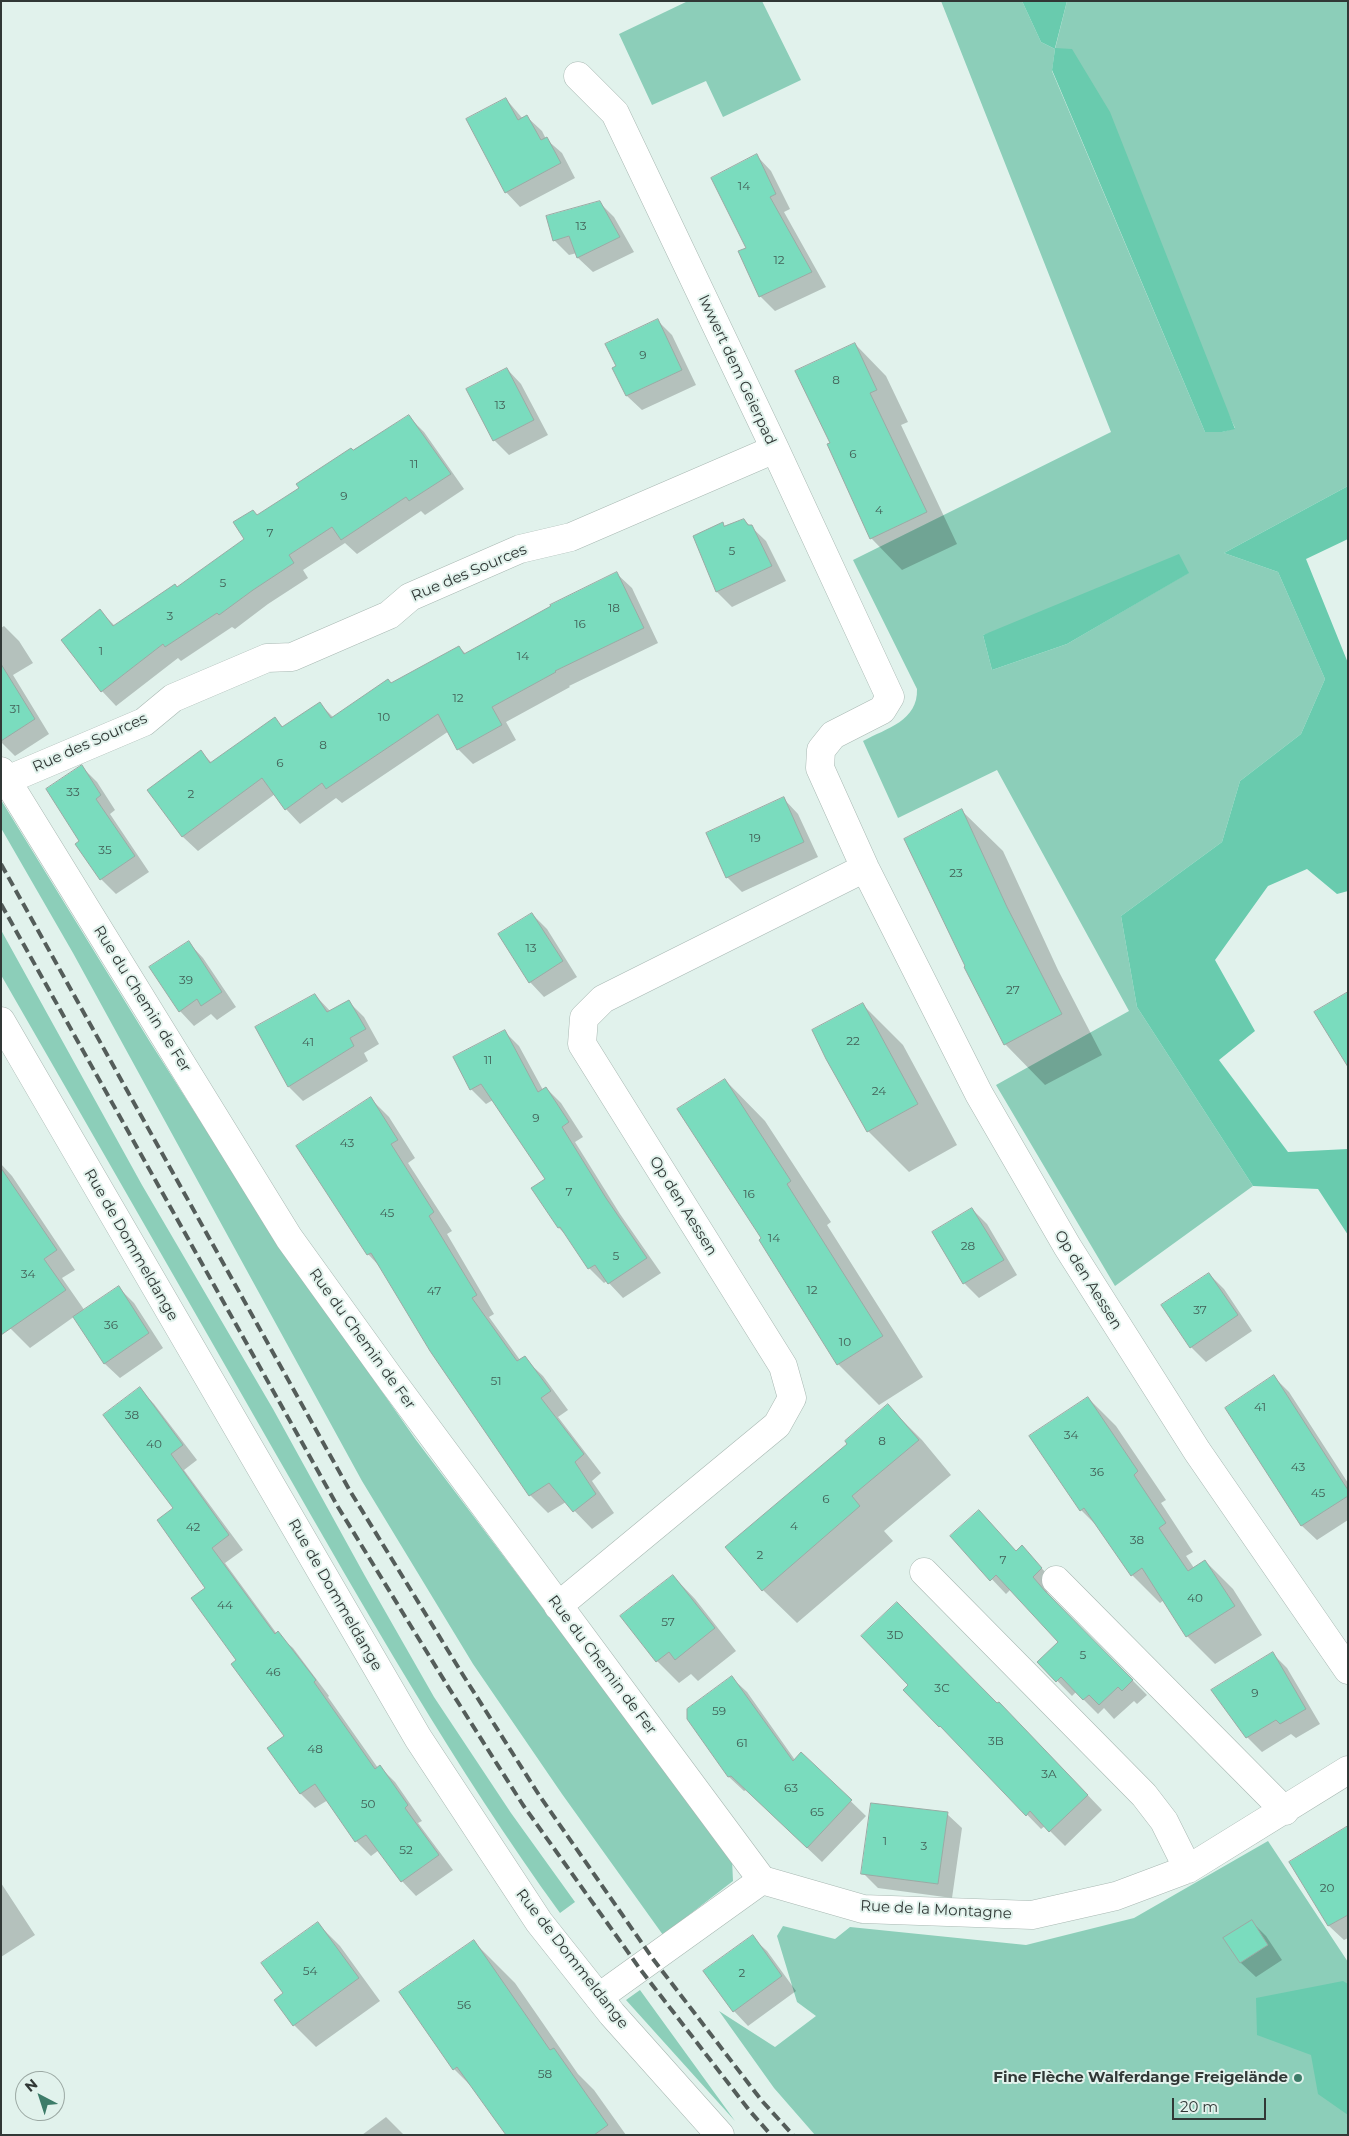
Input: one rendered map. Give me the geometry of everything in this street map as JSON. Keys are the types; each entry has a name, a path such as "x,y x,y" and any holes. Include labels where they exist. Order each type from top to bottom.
{"street":[{"name":"Iwwert dem Geierpad","path":"578,76 615,112 775,448 880,675"},
{"name":"Rue des Sources","path":"4,775 144,722 173,698 267,658 292,657 389,616 410,597 520,549 571,537 775,448"},
{"name":"Op den Aessen","path":"880,675 890,697 882,710 833,735 821,750 820,768 865,868 979,1094 1085,1277 1197,1451 1348,1670"},
{"name":"Rue du Chemin de Fer","path":"4,775 290,1238 558,1606 762,1880"},
{"name":"Op den Aessen","path":"558,1606 777,1425 792,1398 783,1366 582,1044 584,1018 603,999 865,868"},
{"name":"Rue de Dommeldange","path":"1,1020 418,1738 539,1922 599,1997 720,2135"},
{"path":"924,1572 1144,1795 1164,1821 1188,1869"},
{"path":"1056,1580 1285,1811"},
{"name":"Rue de la Montagne","path":"762,1880 863,1909 1032,1915 1116,1896 1188,1869 1285,1811 1348,1770"},
{"path":"599,1997 762,1880"}],"green space":[{"path":"688,1 762,1 801,80 723,117 706,81 652,105 619,34"},
{"path":"941,1 1022,1 1041,42 1055,49 1067,1 1348,1 1348,486 1224,553 1278,572 1325,679 1301,734 1240,781 1222,842 1121,916 1137,1007 1253,1186 1115,1286 996,1085 1129,1011 997,770 898,818 863,741 891,727 907,716 916,700 917,689 853,560 1111,432","holes":["1055,49 1235,428 1222,432 1205,432 1052,71","1188,573 1067,644 992,670 983,635"]},
{"path":"1022,1 1067,1 1055,48 1072,49 1110,112 1235,429 1222,432 1205,432 1052,70 1055,49 1041,42"},
{"path":"1348,486 1348,539 1306,559 1348,663 1348,891 1337,894 1307,869 1268,886 1215,960 1255,1031 1219,1060 1288,1152 1348,1149 1348,1235 1318,1189 1253,1186 1137,1007 1121,916 1222,842 1240,781 1301,734 1325,679 1278,572 1224,553"},
{"path":"1179,554 1189,573 1067,644 992,670 983,635"},
{"path":"1,800 150,1042 280,1246 416,1440 732,1859 733,1881 663,1935 562,1794 473,1664 362,1481 73,953 1,828"},
{"path":"1,930 142,1185 273,1409 434,1697 511,1813 575,1902 560,1913 484,1802 412,1688 1,975"},
{"path":"1268,1841 1348,1962 1348,2135 815,2135 774,2088 719,2011 775,2047 816,2016 797,2002 777,1936 783,1926 835,1939 850,1927 1026,1945 1134,1918"},
{"path":"1343,1981 1348,1984 1348,2115 1318,2094 1311,2055 1257,2035 1256,1998"},
{"path":"640,1990 735,2121 626,2000"}],"building":[{"path":"506,98 518,120 527,115 541,140 547,137 561,163 505,193 466,119"},
{"path":"757,154 776,194 770,197 812,272 759,297 738,251 746,248 711,178"},
{"path":"600,201 620,237 577,258 569,236 553,241 546,216"},
{"path":"658,319 682,370 626,396 612,368 616,366 605,344"},
{"path":"855,343 877,390 870,393 927,512 870,539 827,444 830,443 795,371"},
{"path":"507,368 534,420 493,441 466,389"},
{"path":"409,415 451,474 409,501 406,497 341,540 332,527 289,555 294,563 219,615 217,613 165,647 163,644 101,692 61,640 100,609 113,626 175,584 177,587 244,539 233,522 253,510 257,515 299,488 296,484 351,448 353,450"},
{"path":"744,519 748,525 752,525 772,566 716,592 693,536 723,522 724,526"},
{"path":"617,572 644,628 555,671 492,707 502,725 457,750 438,714 326,789 322,783 285,810 262,778 182,837 147,790 201,750 210,763 275,717 282,727 320,702 331,718 388,679 391,683 459,646 464,654 550,605"},
{"path":"1,664 35,719 1,741"},
{"path":"82,765 101,795 96,799 135,856 100,880 75,844 79,841 46,789"},
{"path":"784,797 804,842 726,878 706,833"},
{"path":"962,809 1007,907 1062,1014 1004,1045 964,967 904,839"},
{"path":"532,913 563,961 529,983 498,934"},
{"path":"189,941 222,992 201,1006 197,999 179,1012 149,967"},
{"path":"1348,992 1348,1067 1314,1012"},
{"path":"315,994 327,1012 349,1000 366,1029 350,1038 354,1046 288,1087 255,1027"},
{"path":"863,1003 918,1104 867,1132 812,1030"},
{"path":"505,1030 538,1092 546,1087 569,1122 562,1127 606,1198 647,1258 608,1284 595,1265 588,1269 560,1227 558,1228 531,1188 545,1179 481,1084 470,1090 453,1057"},
{"path":"725,1079 791,1181 787,1184 883,1336 837,1365 759,1240 761,1238 677,1109"},
{"path":"371,1097 398,1140 391,1144 434,1212 429,1216 477,1295 472,1298 517,1361 525,1356 551,1391 541,1398 584,1454 575,1462 596,1494 573,1512 549,1483 529,1496 430,1351 371,1253 367,1255 296,1146"},
{"path":"1,1168 57,1250 44,1259 66,1290 1,1335"},
{"path":"972,1208 1004,1260 963,1284 932,1232"},
{"path":"1209,1273 1238,1315 1190,1348 1161,1305"},
{"path":"119,1286 149,1333 104,1364 73,1317"},
{"path":"1274,1375 1348,1490 1348,1496 1301,1526 1225,1408"},
{"path":"140,1387 183,1445 171,1454 229,1535 212,1548 275,1634 278,1631 316,1680 314,1682 375,1769 380,1765 408,1805 405,1808 439,1855 401,1882 366,1835 355,1842 315,1784 300,1794 267,1748 284,1736 231,1664 236,1660 191,1598 205,1588 157,1520 173,1508 103,1415"},
{"path":"1088,1397 1138,1471 1134,1475 1166,1523 1159,1528 1188,1571 1205,1560 1235,1606 1186,1637 1142,1568 1131,1576 1084,1508 1080,1511 1029,1436"},
{"path":"888,1404 919,1440 852,1496 860,1506 762,1591 725,1547 847,1444 845,1441"},
{"path":"979,1510 1016,1551 1022,1545 1042,1568 1033,1577 1133,1680 1122,1691 1118,1687 1099,1705 1089,1695 1083,1700 1061,1677 1056,1682 1037,1662 1058,1642 996,1575 990,1581 950,1536"},
{"path":"673,1575 715,1628 675,1660 669,1652 656,1662 620,1616"},
{"path":"897,1602 997,1703 999,1702 1088,1795 1049,1832 1030,1811 1026,1816 903,1690 908,1685 861,1636"},
{"path":"1273,1652 1306,1709 1280,1724 1276,1720 1246,1738 1211,1690"},
{"path":"732,1676 793,1761 801,1752 852,1800 807,1848 731,1776 728,1777 687,1719 687,1709"},
{"path":"871,1803 948,1812 938,1884 861,1874"},
{"path":"1348,1826 1348,1915 1328,1926 1289,1862"},
{"path":"1252,1920 1268,1945 1240,1963 1223,1938"},
{"path":"318,1922 359,1978 293,2026 274,2000 283,1993 261,1963"},
{"path":"753,1935 782,1976 733,2012 703,1971"},
{"path":"474,1940 550,2050 554,2048 608,2125 594,2135 506,2135 457,2067 453,2070 399,1992"}],"railway":[{"path":"1,864 350,1491 463,1675 539,1795 653,1959 762,2101 793,2135"},
{"path":"1,904 338,1507 447,1685 523,1805 640,1969 749,2110 771,2135"}],"place":[{"name":"Fine Flèche Walferdange Freigelände","path":"1298,2078"}]}
